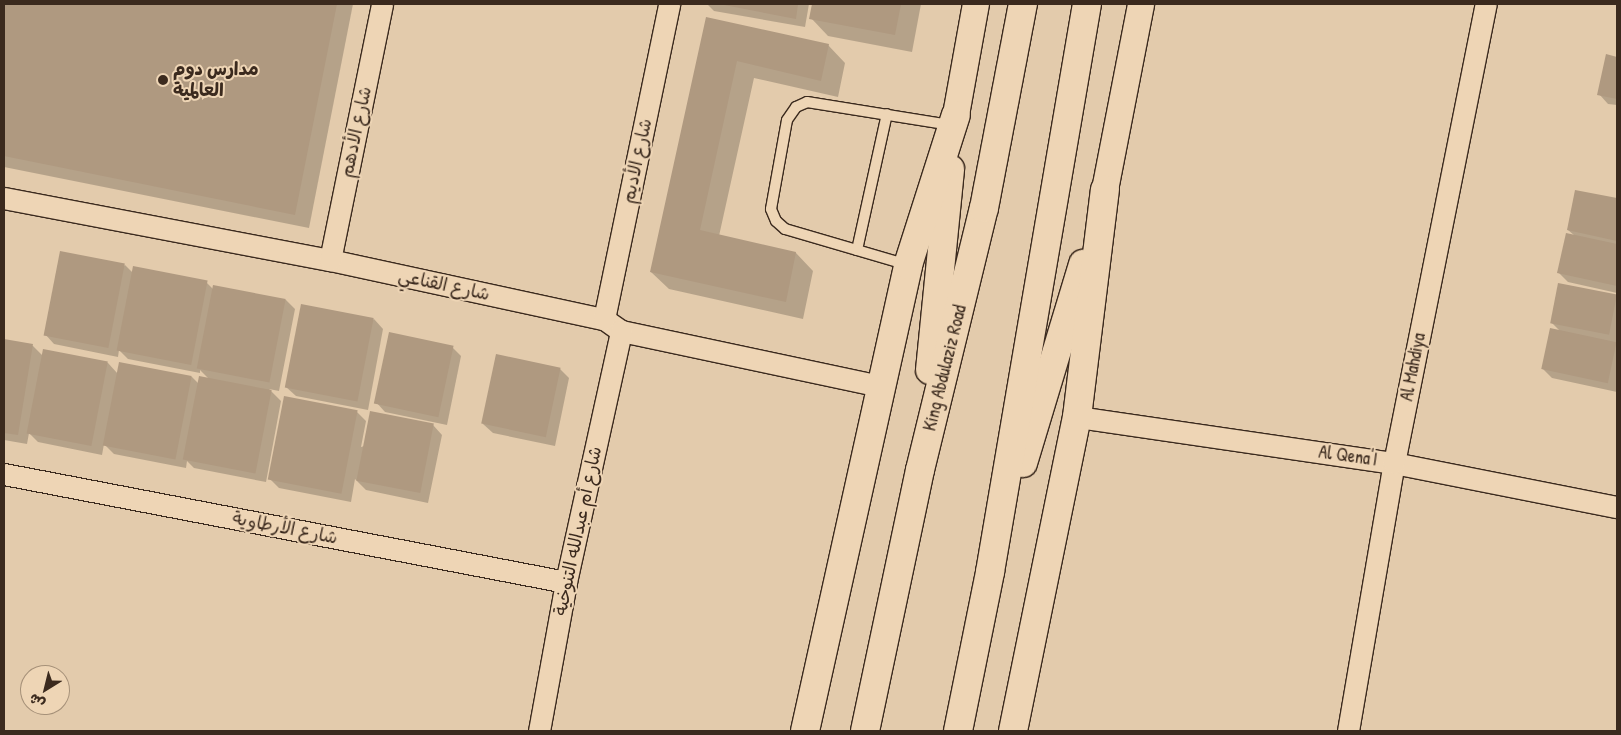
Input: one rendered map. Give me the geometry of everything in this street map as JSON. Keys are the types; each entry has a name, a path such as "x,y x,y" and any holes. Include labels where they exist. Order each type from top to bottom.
{"main road":[{"name":"King Abdulaziz Road","path":"865,731 920,470 984,208 1023,4"},
{"path":"958,731 990,572 1086,4"},
{"path":"805,731 908,264 954,120"},
{"path":"920,470 954,120"},
{"path":"990,572 1105,190"},
{"path":"1013,731 1077,417 1105,190"}],"street":[{"name":"شارع الأدهم","path":"330,260 382,4"},
{"name":"شارع الأديم","path":"604,319 669,4"},
{"path":"954,120 976,4"},
{"path":"1105,190 1141,4"},
{"name":"Al Mahdiya","path":"1348,731 1394,463 1486,4"},
{"name":"شارع القناعي","path":"4,198 330,260 604,319 621,331 880,386"},
{"name":"شارع أم عبدالله التنوخية","path":"539,731 566,582 621,331"},
{"name":"Al Qena'I","path":"1077,417 1394,463 1617,507"},
{"name":"شارع الأرطاوية","path":"4,474 566,582"}],"lane":[{"path":"908,264 785,229 776,221 771,209 787,120 796,107 807,102 887,114 954,120"},
{"path":"858,250 887,114"}],"building":[{"name":"مدارس دوم العالمية","path":"4,4 337,4 295,215 4,156"},
{"path":"719,4 798,4 796,19"},
{"path":"812,4 901,4 895,35 809,19"},
{"path":"706,17 829,44 821,81 737,61 700,230 796,252 786,302 650,272"},
{"path":"1606,54 1617,57 1617,99 1597,95"},
{"path":"1575,190 1617,198 1617,241 1567,230"},
{"path":"1566,233 1617,244 1617,286 1557,273"},
{"path":"60,251 125,264 108,348 44,335"},
{"path":"133,266 208,281 191,365 117,350"},
{"path":"1558,283 1617,294 1609,335 1550,323"},
{"path":"213,285 286,299 269,383 197,368"},
{"path":"301,304 374,318 357,402 285,387"},
{"path":"1550,328 1617,342 1608,383 1541,369"},
{"path":"389,332 454,346 438,417 374,403"},
{"path":"4,339 33,344 18,435 4,433"},
{"path":"43,349 108,362 91,446 27,433"},
{"path":"496,354 561,368 546,437 481,423"},
{"path":"119,362 192,376 175,460 103,445"},
{"path":"199,376 272,390 255,474 183,459"},
{"path":"284,396 358,410 341,494 268,479"},
{"path":"370,411 434,423 420,493 356,481"}],"place":[{"name":"مدارس دوم العالمية","path":"163,80"}]}
